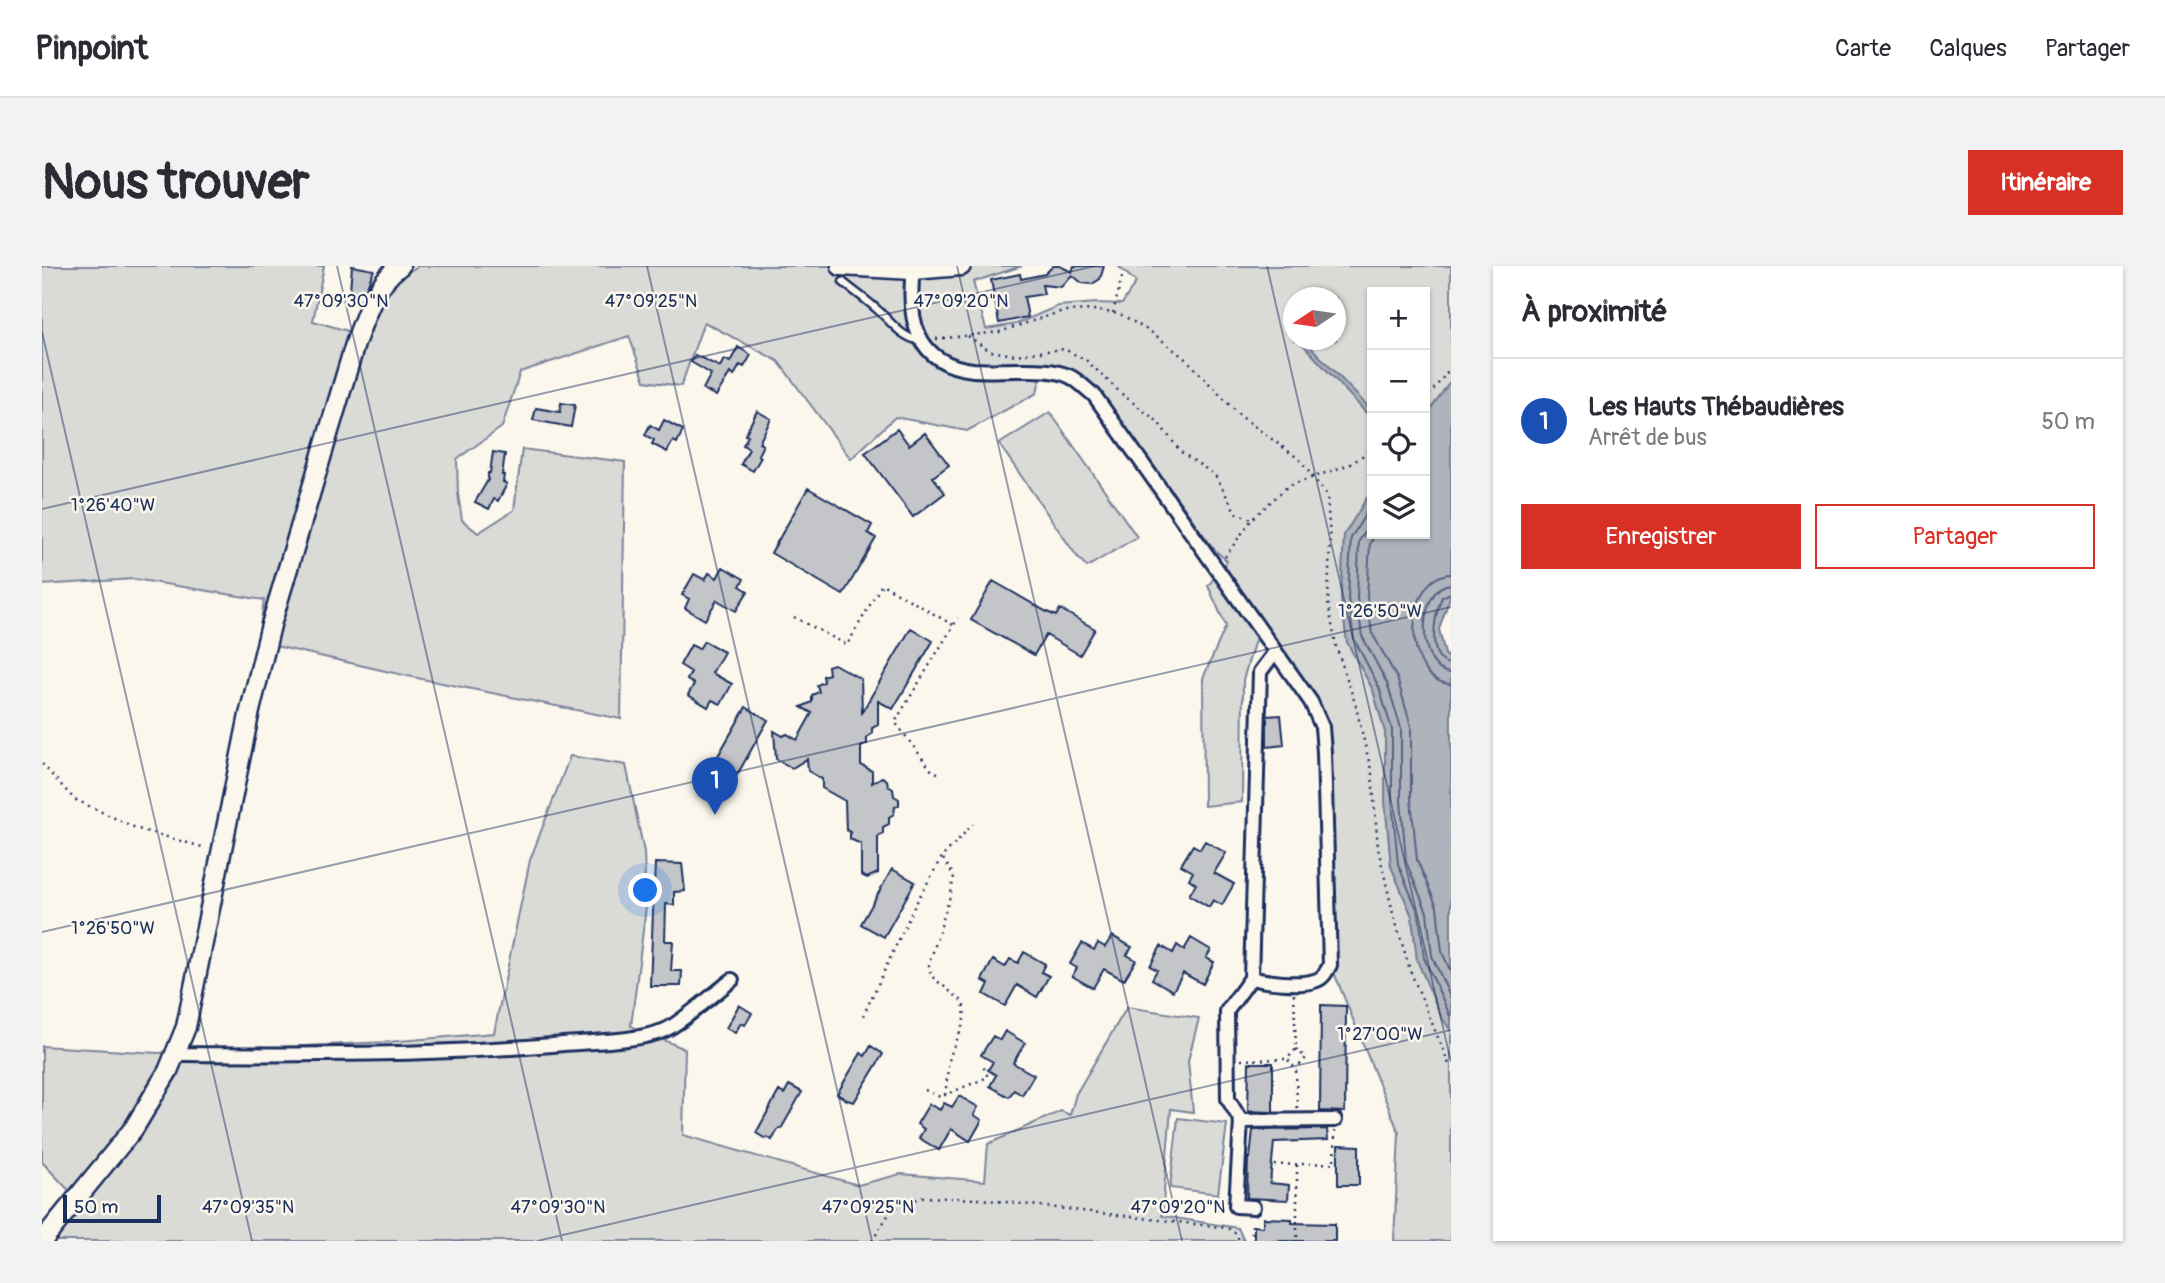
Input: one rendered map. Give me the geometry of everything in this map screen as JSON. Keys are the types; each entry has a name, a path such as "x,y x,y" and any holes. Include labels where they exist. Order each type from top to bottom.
{"main road":[{"path":"842,274 961,266"},
{"path":"43,1239 134,1128 153,1099 177,1052 195,989 249,715 271,625 355,344 369,306 396,267"}],"street":[{"path":"913,270 914,327 920,341 939,360 973,370 1034,370 1071,376 1094,395 1311,702 1322,727 1324,752 1330,965 1325,975 1314,981 1269,983 1251,978"},
{"path":"1253,1207 1236,1206 1241,1121 1228,1099 1227,1011 1251,978 1260,671 1275,652"},
{"path":"177,1052 299,1055 430,1052 629,1038 665,1030 732,980"},
{"path":"1241,1121 1335,1120"}],"lane":[{"path":"842,274 900,332 910,339 920,341"}],"path":[{"path":"1113,313 1122,277"},
{"path":"920,341 999,332 1063,311 1093,310 1120,314 1154,334 1188,361 1239,415 1299,459 1327,495 1330,540 1328,603 1336,646 1355,703 1372,774 1378,848 1410,970 1451,1069"},
{"path":"1430,394 1451,367"},
{"path":"1216,567 1231,551 1252,519 1288,486 1351,464 1367,453"},
{"path":"794,617 847,645 882,584 953,625"},
{"path":"938,773 932,771 895,722 958,618"},
{"path":"42,764 74,799 138,829 223,853"},
{"path":"863,1016 915,905 942,857 973,824"},
{"path":"942,857 954,876 929,965 931,976 962,1001 965,1018 949,1060 945,1095"},
{"path":"1227,1060 1287,1059 1296,1049 1293,990 1284,990 1283,982"},
{"path":"1296,1049 1306,1058 1296,1069"},
{"path":"1287,1059 1296,1069 1297,1120"},
{"path":"925,1090 940,1097 945,1095 988,1077 983,1066"},
{"path":"1275,1165 1334,1163 1335,1120"},
{"path":"1297,1164 1297,1241"},
{"path":"872,1241 892,1209 922,1197 981,1199 1228,1228 1238,1235 1238,1241"},
{"path":"1252,1241 1253,1207"}],"shaded area":[{"path":"42,266 324,266 313,321 366,336 390,283 418,266 1022,266 973,282 986,329 1016,324 1058,306 1122,304 1136,282 1118,266 1451,266 1451,380 1430,410 1430,287 1367,287 1367,406 1314,350 1346,350 1346,287 1283,287 1283,350 1308,350 1367,414 1367,498 1344,535 1341,599 1347,642 1373,690 1385,732 1385,800 1391,866 1412,916 1417,960 1441,1016 1451,1031 1451,1241 1394,1241 1399,1133 1335,975 1326,722 1261,620 1243,680 1242,802 1204,806 1203,678 1226,626 1208,586 1227,561 1214,549 1098,390 1053,363 1039,383 1037,393 967,431 895,417 851,459 778,361 704,322 681,386 645,381 629,336 520,372 502,427 457,459 462,520 478,533 514,510 522,449 625,462 621,719 412,677 258,642 264,600 134,579 42,585"},
{"path":"1050,412 1137,537 1087,567 999,444"},
{"path":"570,756 626,765 644,852 646,907 631,1026 685,1049 683,1135 858,1185 901,1174 985,1181 988,1144 1061,1111 1070,1115 1076,1094 1127,1007 1199,1018 1188,1061 1193,1112 1171,1109 1162,1216 1238,1228 1244,1241 52,1241 81,1203 42,1162 42,1046 158,1053 387,1042 494,1033 530,860"},
{"path":"1178,1118 1227,1124 1218,1194 1170,1188"}],"water":[{"path":"1308,350 1314,350 1367,406 1367,414"},
{"path":"1451,380 1451,594 1439,629 1445,654 1451,661 1451,1031 1441,1016 1417,960 1412,916 1391,866 1385,800 1385,732 1373,690 1347,642 1341,599 1344,535 1367,498 1367,539 1430,539 1430,410"}],"building":[{"path":"352,266 374,270 364,293 350,290"},
{"path":"1053,266 1060,266 1072,272 1074,266 1104,266 1100,279 1092,284 1082,283 1072,275 1061,287 1042,285 1044,294 1024,297 1028,317 999,323 991,280 1020,274 1021,279 1045,274"},
{"path":"738,347 751,355 744,367 740,365 734,376 730,373 716,396 703,389 711,374 691,362 695,355 720,367 724,359 730,362"},
{"path":"561,403 575,405 571,427 533,420 536,408 560,412"},
{"path":"757,411 771,419 759,443 763,445 758,455 761,457 753,471 741,464 749,449 743,445 748,436 745,435"},
{"path":"664,420 683,430 677,443 673,441 667,452 652,444 654,440 645,435 650,425 659,430"},
{"path":"897,429 909,445 925,433 949,465 933,477 945,493 913,517 865,453"},
{"path":"493,452 505,454 502,475 503,482 507,484 498,501 494,499 489,509 475,502 488,480"},
{"path":"808,488 872,525 868,533 876,538 843,595 771,553"},
{"path":"723,567 744,579 740,586 748,591 736,611 717,600 705,620 685,608 689,599 682,595 694,574 705,580 709,573 717,578"},
{"path":"993,581 1047,612 1056,616 1060,609 1095,629 1080,655 1046,635 1034,655 971,620"},
{"path":"911,628 933,641 893,709 878,701 878,725 872,728 867,744 861,747 861,765 872,771 872,783 882,777 893,789 894,796 899,799 894,814 889,817 889,824 883,827 883,833 878,836 878,873 867,878 861,875 861,844 850,839 850,832 846,830 845,801 822,788 822,779 808,771 807,759 792,768 776,759 774,731 797,740 812,713 801,707 812,702 812,695 819,692 817,685 824,682 823,676 829,674 828,666 834,664 861,679 862,712"},
{"path":"704,641 724,652 712,673 732,684 721,704 712,700 708,707 688,695 694,684 687,680 691,672 680,665 691,645 699,649"},
{"path":"746,707 768,720 737,775 715,761"},
{"path":"1281,715 1284,745 1267,747 1267,716"},
{"path":"1205,841 1226,853 1214,873 1234,884 1222,905 1213,900 1209,907 1189,895 1196,884 1189,879 1193,872 1181,865 1193,845 1200,849"},
{"path":"655,863 682,864 685,891 674,892 674,905 666,904 665,941 673,941 671,971 682,971 681,986 650,986"},
{"path":"892,869 915,882 884,937 861,924"},
{"path":"1112,936 1132,947 1127,955 1136,960 1124,980 1104,969 1093,988 1072,976 1077,968 1070,964 1082,943 1094,950 1098,943 1105,947"},
{"path":"1191,938 1211,950 1206,958 1214,962 1203,984 1183,973 1173,991 1152,979 1157,970 1150,966 1161,946 1173,953 1177,945 1184,950"},
{"path":"1024,952 1045,964 1041,972 1049,976 1037,997 1017,985 1005,1006 984,994 989,984 982,980 993,960 1005,967 1010,959 1018,963"},
{"path":"739,1005 752,1013 745,1025 741,1023 735,1033 726,1028"},
{"path":"1321,1005 1346,1006 1345,1112 1320,1111"},
{"path":"1005,1031 1025,1043 1013,1063 1034,1075 1022,1095 1014,1090 1009,1097 990,1086 996,1075 988,1070 993,1062 981,1055 993,1036 1000,1040"},
{"path":"871,1046 883,1054 854,1102 847,1100 837,1094 861,1053 865,1056"},
{"path":"1249,1063 1273,1063 1273,1112 1248,1111"},
{"path":"789,1085 802,1092 781,1129 779,1128 772,1140 767,1137 766,1139 756,1133 779,1091 784,1094"},
{"path":"959,1096 978,1107 974,1115 982,1120 970,1141 951,1129 939,1150 919,1138 924,1129 917,1124 929,1104 940,1110 944,1103 952,1107"},
{"path":"1327,1129 1328,1140 1274,1142 1270,1183 1289,1185 1288,1200 1247,1198 1248,1157 1250,1158 1253,1130"},
{"path":"1338,1145 1359,1146 1359,1185 1338,1185"},
{"path":"1263,1218 1292,1219 1292,1223 1335,1224 1335,1241 1254,1241 1254,1226 1263,1227"}],"place":[{"name":"Les Hauts Thébaudières","path":"715,815"}]}
